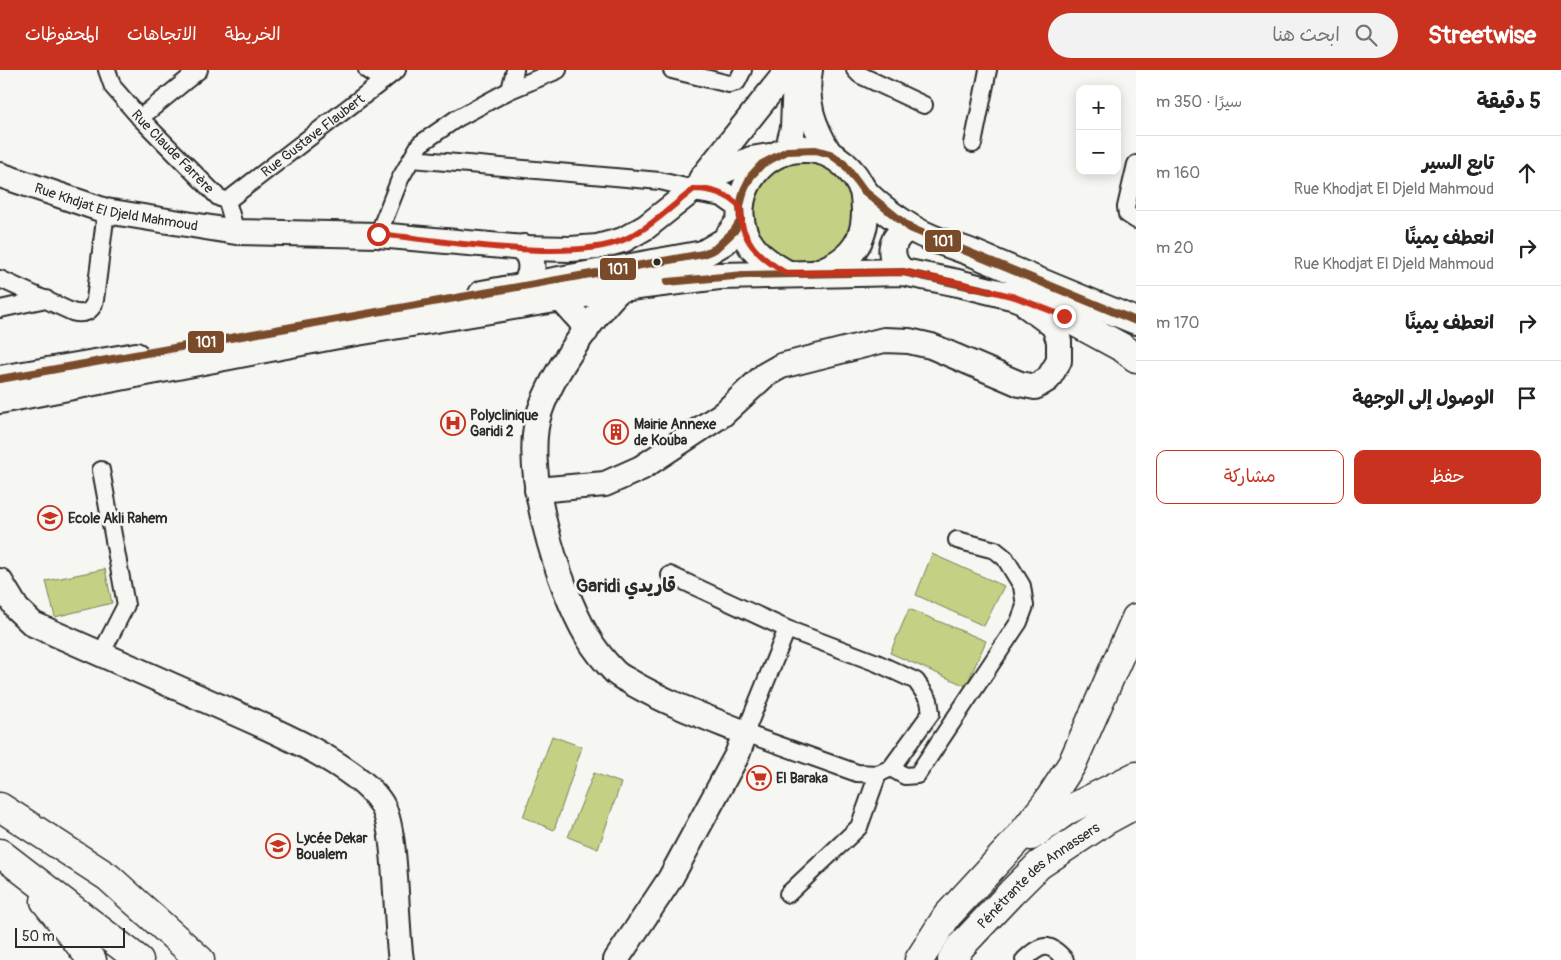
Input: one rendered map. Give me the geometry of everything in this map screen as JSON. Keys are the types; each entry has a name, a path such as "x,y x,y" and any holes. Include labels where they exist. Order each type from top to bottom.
{"highway":[{"path":"1064,316 1123,348 1136,358"},
{"path":"919,960 947,916 988,873 1048,801 1072,764 1136,618"},
{"path":"988,873 1035,833 1066,811 1136,776"},
{"path":"0,794 108,878 200,960"},
{"name":"Pénétrante des Annassers","path":"952,960 961,946 1039,865 1104,821 1136,804"},
{"path":"0,808 108,878"},
{"path":"8,859 92,960"},
{"path":"8,859 139,960"}],"main road":[{"path":"786,273 769,264 756,252 746,237 741,213 744,190 762,164 781,153 801,148 830,154 844,164 863,190 910,228 1136,321"},
{"path":"814,274 832,268 850,254 862,235 867,213 863,190"},
{"path":"0,379 703,254 725,241 741,213"},
{"path":"903,272 894,262 892,248 898,235 910,228"},
{"path":"524,248 530,258 532,270 524,286"},
{"path":"0,400 333,336 621,288 702,277 786,273 903,272 1015,297 1136,345"}],"street":[{"name":"Rue Claude Farrère","path":"107,70 113,87 140,118 218,196 227,201 236,232"},
{"path":"140,118 199,70"},
{"path":"367,70 383,81"},
{"name":"Rue Gustave Flaubert","path":"227,201 397,70"},
{"path":"510,90 515,70"},
{"path":"378,234 400,179 420,144 456,119 510,90 558,70"},
{"path":"672,70 729,84 737,82 743,70"},
{"path":"694,189 788,70"},
{"path":"694,189 715,175 751,158 781,153 793,128 797,70"},
{"path":"810,70 808,83 810,116 830,154"},
{"path":"855,70 860,75 924,105"},
{"path":"973,144 988,70"},
{"path":"412,159 660,181 723,194 741,213"},
{"path":"1136,164 1126,206 1127,214 1136,220"},
{"name":"Rue Khdjat El Djeld Mahmoud","path":"0,175 106,211 236,232 378,234 524,248 597,247 623,240 646,227 694,189"},
{"path":"0,279 78,314 83,314 91,309 95,300 106,211"},
{"path":"621,288 606,303 556,378 540,411 533,442 537,490 557,566 587,636 616,673 654,696 745,733 857,773 884,771 905,776 917,775 1019,622 1025,606 1022,586 1006,558 996,550 957,540"},
{"path":"537,490 605,484 641,468 723,414 765,375 781,366 884,340 909,341 931,346 1020,384 1035,387 1048,379 1059,361 1059,341 1054,326 1015,297"},
{"path":"0,309 46,299"},
{"path":"561,299 580,320 586,331"},
{"path":"101,470 126,605 101,654"},
{"path":"670,574 786,629 877,663 916,681 923,688 929,700 930,713 884,771 859,828 788,894"},
{"path":"0,581 17,609 32,624 272,730 342,767 364,783 382,803 388,821 397,934 401,960"},
{"path":"616,960 670,879 737,755 786,629"},
{"path":"1024,960 1035,949 1046,947 1057,950 1065,960"}],"green space":[{"path":"804,161 823,165 839,176 850,192 854,211 850,230 839,246 823,257 804,261 785,257 769,246 758,230 754,211 758,192 769,176 785,165"},
{"path":"932,554 1004,586 984,626 916,595"},
{"path":"105,569 112,603 55,617 46,581"},
{"path":"909,609 986,641 966,686 890,653"},
{"path":"552,736 582,747 554,830 523,817"},
{"path":"594,773 621,783 598,849 568,837"}],"transit line":[{"name":"101","path":"0,379 703,254 715,249 734,231 741,220 740,206 744,190 751,176 762,164 787,151 816,150 830,154 844,164 863,190 910,228 1136,321"},
{"name":"101","path":"667,282 745,275 903,272 990,291"}],"place":[{"name":"Polyclinique Garidi 2","path":"453,423"},
{"name":"Mairie Annexe de Kouba","path":"616,432"},
{"name":"Ecole Akli Rahem","path":"50,518"},
{"name":"El Baraka","path":"759,778"},
{"name":"Lycée Dekar Boualem","path":"278,846"}],"district":[{"name":"Garidi قاريدي","path":"626,585"}],"route":[{"path":"378,234 524,248 571,249 597,247 623,240 646,227 694,189 702,189 723,194 740,206 741,220 746,237 756,252 769,264 786,273 903,272 1015,297 1064,316"}]}
